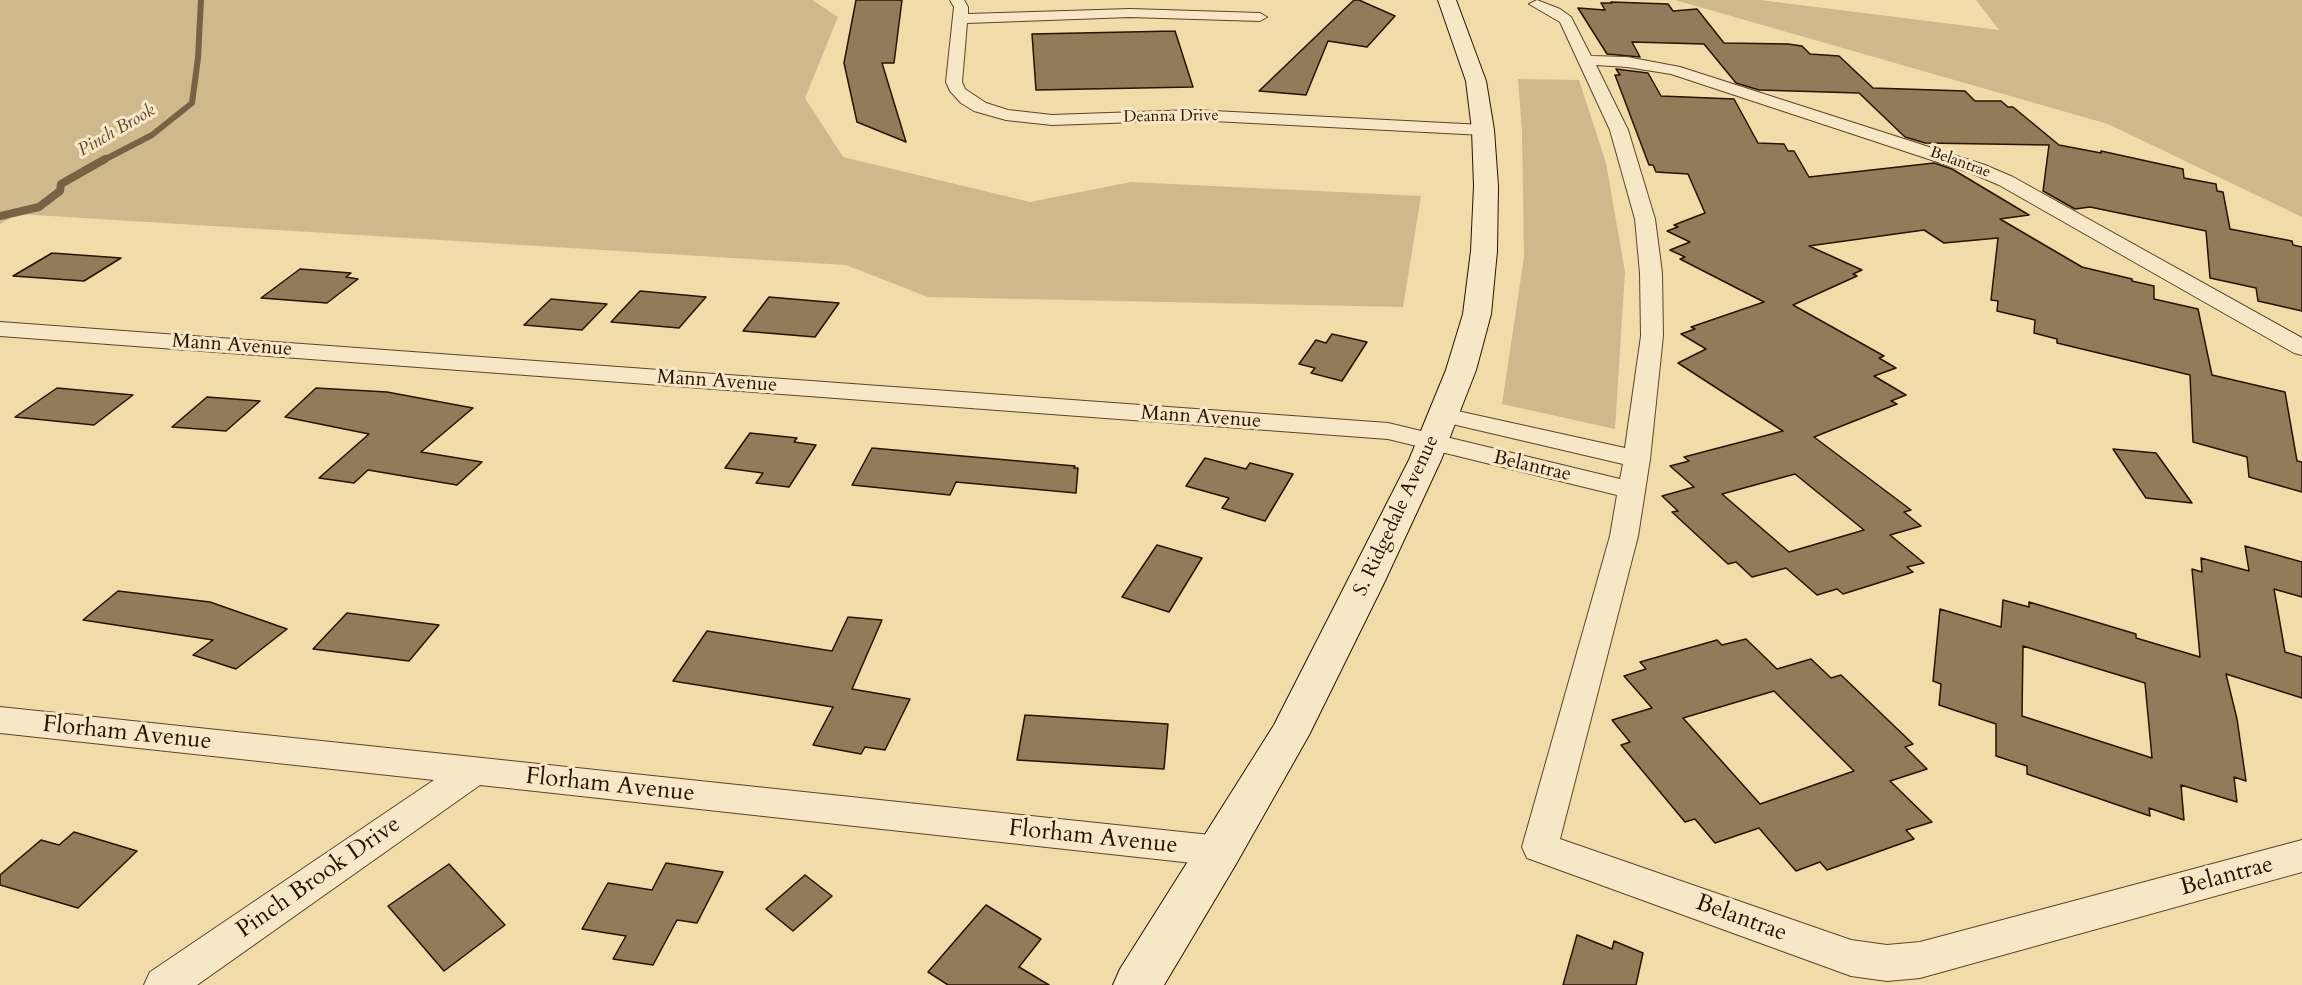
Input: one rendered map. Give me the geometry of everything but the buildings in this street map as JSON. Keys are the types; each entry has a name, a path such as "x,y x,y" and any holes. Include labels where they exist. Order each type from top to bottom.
{"main road":[{"name":"S. Ridgedale Avenue","path":"1137,985 1220,852 1289,735 1366,583 1438,429 1461,370 1477,314 1484,251 1486,186 1484,130 1476,81 1448,0"}],"street":[{"name":"Deanna Drive","path":"957,0 961,7 954,82 958,91 980,107 1006,115 1052,120 1194,114 1484,130"},
{"name":"Belantrae","path":"1536,4 1555,12 1566,20 1619,130 1645,219 1651,273 1652,336 1637,459 1624,536 1540,847 1851,958 1887,963 1920,960 2302,856"},
{"path":"959,19 1130,13 1260,17"},
{"name":"Belantrae","path":"1587,60 1627,62 1674,70 1978,169 2006,182 2302,348"},
{"name":"Mann Avenue","path":"0,329 1388,431 1438,429"},
{"name":"Belantrae","path":"1438,429 1637,459"},
{"name":"Belantrae","path":"1438,429 1632,490"},
{"name":"Florham Avenue","path":"0,720 1220,852"},
{"name":"Pinch Brook Drive","path":"164,985 474,771"}],"shaded area":[{"path":"0,0 812,0 838,17 805,98 843,157 1030,202 1131,182 1421,196 1403,307 928,297 846,265 18,214 0,224"},
{"path":"1675,0 1760,0 1999,30 1976,0 2302,0 2302,217 2108,124"},
{"path":"1518,79 1579,80 1606,163 1625,272 1615,429 1502,404 1524,257 1522,132"}],"waterway":[{"name":"Pinch Brook","path":"102,161 152,135 192,103 198,58 201,0"},
{"name":"Pinch Brook","path":"0,216 39,207 60,191 61,184 105,159"}]}
